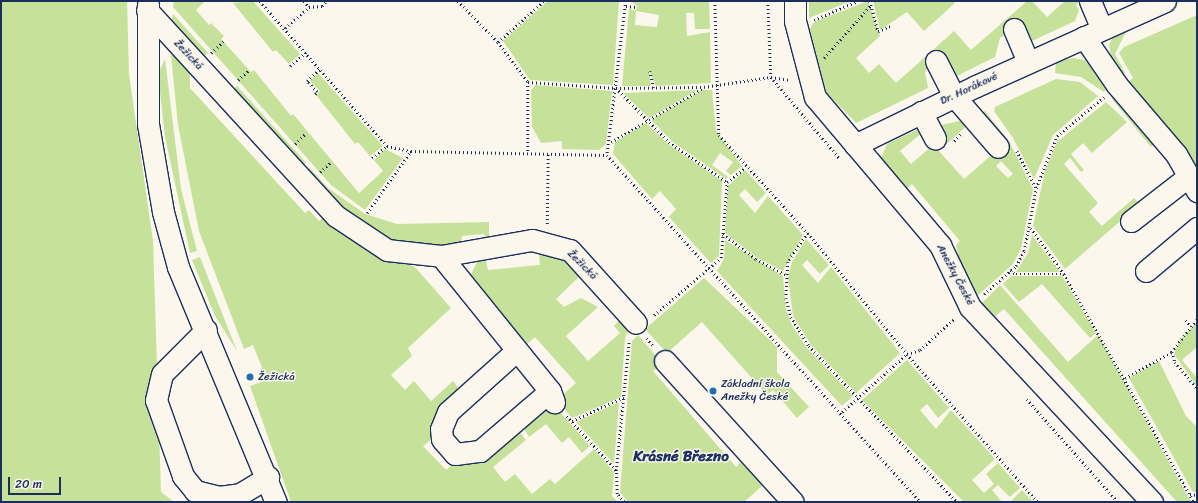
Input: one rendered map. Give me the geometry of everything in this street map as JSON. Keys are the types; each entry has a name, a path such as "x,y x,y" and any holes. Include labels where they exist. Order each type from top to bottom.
{"street":[{"name":"Anežky České","path":"795,1 795,21 809,82 816,97 940,245 970,307 1152,502"},
{"path":"1090,1 1093,33 1117,85 1176,154 1193,184 1131,221"},
{"name":"Dr. Horákové","path":"855,145 954,96 1165,1"},
{"path":"148,6 148,124 162,212 178,267 268,477 276,502"},
{"name":"Žežická","path":"148,6 336,216 387,250 441,256 532,240 570,250 637,325"},
{"path":"1014,29 1028,62"},
{"path":"936,61 954,96 998,147"},
{"path":"921,112 944,140"},
{"path":"1146,271 1197,228"},
{"path":"441,256 552,396 480,451 455,454 442,439 441,429 448,412 516,351"},
{"path":"206,330 162,374 156,400 183,476 195,491 219,497 240,494 268,477"},
{"path":"665,361 793,502"}],"path":[{"path":"260,1 387,146 411,151 528,151 607,155 842,412 921,502"},
{"path":"304,1 309,7"},
{"path":"284,28 309,7 322,6 326,1"},
{"path":"458,1 498,42 528,82 528,151"},
{"path":"498,42 544,1"},
{"path":"607,155 610,142 626,1"},
{"path":"715,1 719,135 746,167 808,233 907,354 1038,502"},
{"path":"808,22 858,1"},
{"path":"870,1 880,33 891,26"},
{"path":"821,62 871,5"},
{"path":"626,6 636,7"},
{"path":"211,54 224,41"},
{"path":"290,66 306,52"},
{"path":"315,94 317,92 307,81 320,69"},
{"path":"235,82 249,70"},
{"path":"650,70 654,88"},
{"path":"528,82 616,88 718,87 771,77 809,82"},
{"path":"610,142 704,87"},
{"path":"616,88 669,142 727,182"},
{"path":"842,412 907,354 920,350 1010,271 1024,251 1030,227 1036,188 1049,149 1057,136 1108,94"},
{"path":"944,140 967,129"},
{"path":"293,145 306,133"},
{"path":"372,158 387,146"},
{"path":"367,213 411,151"},
{"path":"546,244 548,153"},
{"path":"318,173 331,162"},
{"path":"624,502 617,494 616,471 629,340 637,325 710,269 721,258 727,182 746,167"},
{"path":"1030,227 1064,274 1126,378 1194,502"},
{"path":"808,233 788,262 786,275 791,317 809,346 857,399 957,502"},
{"path":"723,234 756,259 786,275"},
{"path":"1010,271 1016,274 1064,274"},
{"path":"1186,320 1190,326"},
{"path":"1126,378 1172,352 1190,326 1197,320"},
{"path":"637,325 665,361"},
{"path":"1172,352 1175,362 1197,388"},
{"path":"1024,395 1118,502"},
{"path":"552,396 616,471"},
{"path":"572,421 624,397"},
{"path":"1190,494 1197,495"}],"green space":[{"path":"1,1 127,1 129,74 153,241 161,492 174,502 1,502"},
{"path":"174,1 205,1 196,10 209,25 211,23 224,36 221,39 251,72 254,70 291,116 293,114 359,193 383,171 374,160 385,149 403,158 365,210 331,185 173,7"},
{"path":"253,1 300,54 289,64 276,50 273,52 233,3"},
{"path":"548,1 619,1 613,85 530,80 503,41"},
{"path":"630,1 709,1 710,29 695,29 694,13 686,13 687,36 710,32 711,83 656,86 649,70 651,86 622,86 629,9 636,11 637,6","holes":["636,11 659,15 657,27 635,25"]},
{"path":"809,1 851,1 809,18"},
{"path":"868,1 880,36 856,58 869,73 879,64 896,83 954,31 971,50 1027,1 1032,1 1047,17 1065,1 1083,1 1083,7 1079,2 1076,5 1079,10 1075,21 1032,41 1016,23 1008,39 1005,35 1000,38 995,57 957,76 939,55 925,72 928,88 856,123 826,92 810,29 814,22"},
{"path":"873,1 953,1 955,3 924,31 907,12 880,30"},
{"path":"173,14 208,53 203,57 171,22"},
{"path":"1197,15 1197,171 1127,83 1133,78 1119,53 1124,47"},
{"path":"1128,28 1115,54 1125,73 1121,76 1112,62 1109,45 1115,33"},
{"path":"171,55 181,58 190,69 190,88 305,213 309,210 319,221 325,216 380,258 414,266 451,308 408,348 412,356 391,375 405,390 414,381 431,401 453,381 461,391 434,438 423,446 446,470 456,462 469,463 485,458 518,430 526,440 493,467 505,482 515,474 532,494 550,479 555,484 594,449 614,472 612,496 618,502 291,502 250,386 267,380 253,345 244,349 199,231 178,125"},
{"path":"1073,58 1085,60 1108,88 1104,92 1081,77 1055,73 1056,62"},
{"path":"165,59 181,189 197,251 190,253 165,137 158,74"},
{"path":"318,73 383,146 370,156 358,142 355,144 316,95 320,91 310,81"},
{"path":"1056,79 1080,82 1098,96 1053,135 1034,179 1013,138 994,111 995,107"},
{"path":"535,85 612,91 606,144 599,150 562,149 562,141 541,143 532,127 531,90"},
{"path":"237,86 306,163 301,167 233,90"},
{"path":"697,90 649,118 623,93"},
{"path":"702,90 712,90 716,131 742,166 731,175 726,171 733,162 720,153 712,165 728,177 726,179 673,142 651,120"},
{"path":"1114,95 1155,143 1151,147 1112,99"},
{"path":"1106,102 1127,122 1092,153 1083,143 1071,154 1084,170 1081,172 1070,158 1064,164 1098,203 1089,212 1102,226 1134,198 1140,204 1065,269 1033,226 1045,171 1057,142"},
{"path":"985,111 1009,141 1033,189 1021,249 1013,264 976,297 961,269 956,245 960,241 912,184 905,190 880,160 887,144 921,128 923,132 900,151 911,164 941,138 933,127 964,120 970,123 939,151 964,179 996,151 976,116","holes":["1001,161 1013,174 1008,178 996,166"]},
{"path":"646,123 668,144 722,181 719,256 711,263 669,217 676,209 660,191 652,199 613,154 615,142"},
{"path":"310,168 328,188 365,214 397,224 489,222 489,240 486,240 484,234 462,236 461,243 418,248 398,243 343,209 306,171"},
{"path":"745,170 766,193 757,202 745,189 739,195 755,213 768,196 803,235 783,271 756,257 725,233 728,186"},
{"path":"1032,235 1060,272 1016,272 1028,253"},
{"path":"806,239 829,265 820,274 807,260 802,265 818,283 831,267 900,353 856,393 811,345 793,316 788,277 792,262"},
{"path":"725,240 783,276 786,310 792,325 807,348 853,396 842,406 717,271 724,259"},
{"path":"539,253 556,255 583,273 556,299 564,307 581,298 598,307 566,336 588,361 620,333 614,326 623,316 631,324 625,338 621,397 572,418 557,400 576,383 535,337 525,346 470,276 478,260 485,258 488,270 540,265"},
{"path":"200,257 237,351 215,316 192,260"},
{"path":"1011,276 1062,276 1096,333 1090,338 1042,284 1019,302 1003,284"},
{"path":"704,278 777,347 777,372 809,407 797,418 773,390 767,395 702,322 667,353 645,329"},
{"path":"1000,285 1068,362 1098,335 1191,502 1177,502 1004,309 994,317 982,303"},
{"path":"1197,322 1197,347 1182,360 1197,378 1196,385 1174,354 1180,340"},
{"path":"638,335 662,363 653,371 736,467 742,461 762,486 744,502 628,502 620,492 632,341"},
{"path":"907,360 949,408 938,418 927,404 920,410 936,429 951,410 995,459 972,480 984,493 994,484 986,474 998,463 1020,488 1010,497 998,485 992,490 1002,502 964,502 862,400"},
{"path":"1159,361 1186,416 1197,427 1197,492 1193,492 1129,378"},
{"path":"619,402 614,464 576,422"},
{"path":"552,403 590,446 582,453 569,437 562,443 546,424 529,437 523,427"},
{"path":"1022,490 1033,502 1013,502 1012,500"}],"place":[{"name":"Žežická","path":"250,377"},
{"name":"Základní škola Anežky České","path":"713,391"}],"district":[{"name":"Krásné Březno","path":"681,457"}]}
